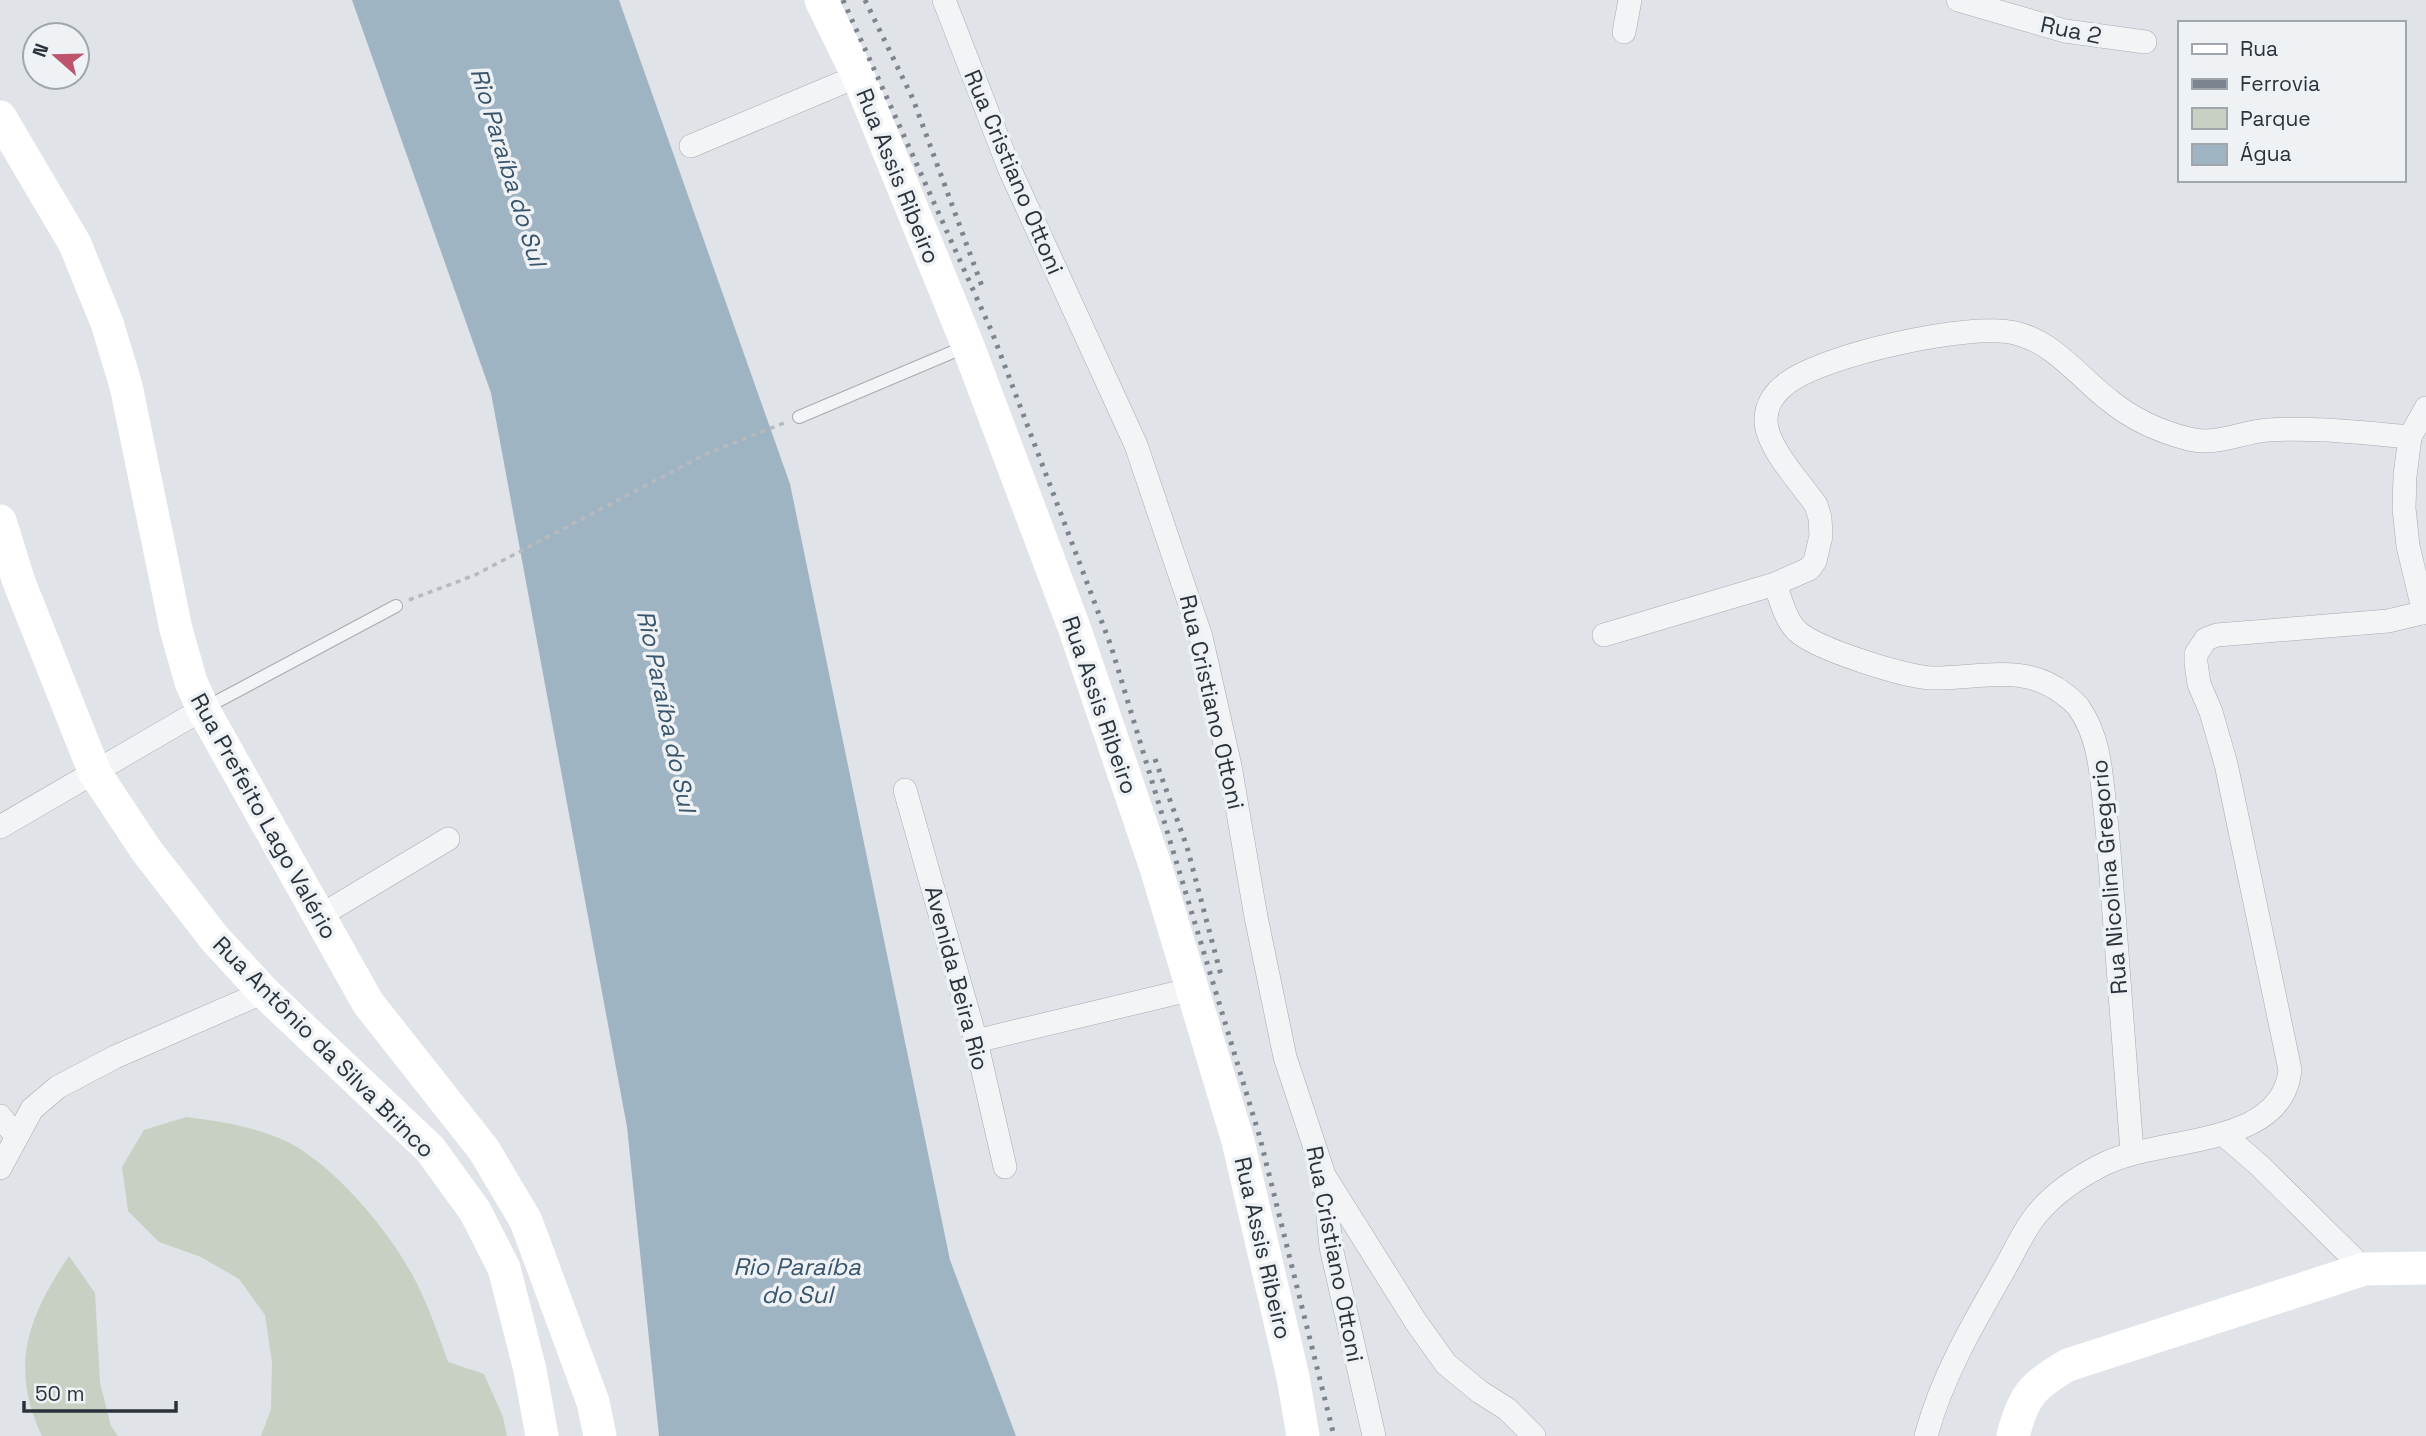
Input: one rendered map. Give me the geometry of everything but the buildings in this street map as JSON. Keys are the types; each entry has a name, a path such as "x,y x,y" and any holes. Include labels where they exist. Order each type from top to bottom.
{"street":[{"name":"Rua Assis Ribeiro","path":"821,0 858,76 968,346 1074,627 1156,869 1238,1141 1293,1377 1303,1436"},
{"name":"Rua Cristiano Ottoni","path":"944,0 1010,170 1136,444 1201,638 1230,766 1256,917 1285,1057 1324,1175 1331,1247 1374,1436"},
{"path":"1624,32 1630,0"},
{"name":"Rua 2","path":"1958,0 2065,31 2145,42"},
{"path":"691,146 858,76"},
{"name":"Rua Prefeito Lago Valério","path":"0,117 75,244 107,323 125,386 176,629 191,682 203,709 368,1003 484,1150 526,1221 593,1402 600,1436"},
{"path":"1604,635 1775,584 1809,569 1815,561 1821,536 1820,517 1816,505 1768,435 1766,419 1769,405 1787,382 1822,364 1916,340 1989,330 2013,332 2032,338 2057,355 2110,401 2142,422 2191,440 2215,442 2264,430 2307,429 2410,437"},
{"path":"1926,1436 1944,1382 2035,1216 2054,1195 2101,1164 2132,1152 2240,1129 2263,1118 2283,1098 2290,1070 2226,764 2211,712 2199,684 2196,663 2199,646 2206,639 2237,632 2388,621 2425,613 2408,546 2404,508 2410,437 2426,408"},
{"name":"Rua Antônio da Silva Brinco","path":"0,521 19,582 95,773 146,849 215,939 264,992 430,1149 475,1211 504,1268 530,1370 542,1436"},
{"name":"Rua Nicolina Gregorio","path":"1775,584 1785,612 1796,630 1818,643 1875,666 1930,678 2014,674 2033,677 2050,683 2078,705 2090,727 2100,757 2132,1152"},
{"path":"0,827 203,709"},
{"name":"Avenida Beira Rio","path":"905,790 976,1041 1005,1167"},
{"path":"318,917 448,839"},
{"path":"976,1041 1193,989"},
{"path":"0,1168 32,1110 58,1087 115,1057 264,992"},
{"path":"0,1116 16,1136"},
{"path":"2223,1134 2260,1166 2364,1269"},
{"path":"1324,1175 1416,1322 1446,1364 1480,1392 1507,1409 1534,1436"},
{"path":"2013,1436 2019,1412 2030,1392 2045,1379 2068,1366 2364,1269 2426,1268"}],"lane":[{"path":"799,417 968,346"},
{"path":"203,709 396,606"}],"path":[{"path":"396,606 475,575 706,454 799,417"}],"green space":[{"path":"186,1117 234,1124 279,1138 298,1148 338,1179 374,1218 403,1259 424,1298 448,1362 484,1374 503,1417 507,1436 261,1436 271,1409 272,1362 265,1315 239,1279 201,1257 159,1242 128,1211 122,1167 144,1130"},
{"path":"69,1256 95,1293 100,1383 111,1426 118,1436 42,1436 32,1411 25,1364 28,1343 43,1300"}],"water":[{"name":"Rio Paraíba do Sul","path":"352,0 619,0 790,484 950,1260 1016,1436 659,1436 627,1127 491,393"}],"railway":[{"path":"843,0 992,332 1111,646 1260,1138 1334,1436"},
{"path":"865,0 913,99 983,289"},
{"path":"1155,759 1187,847 1222,979"}]}
